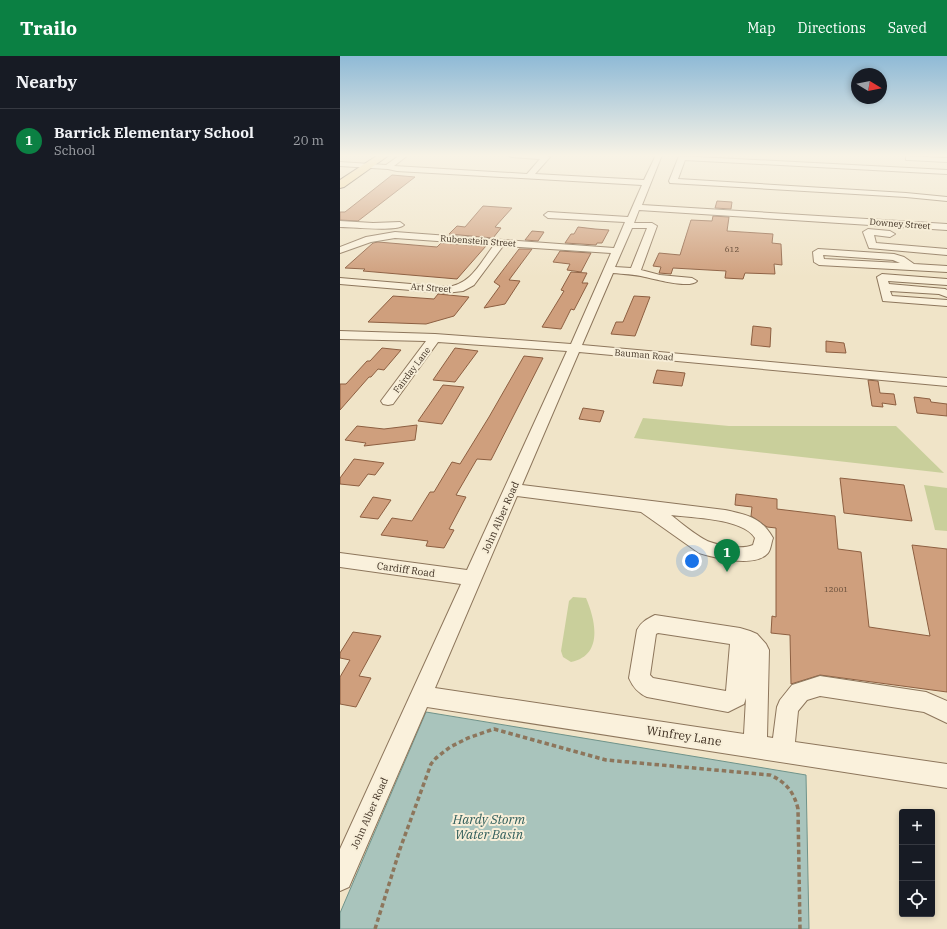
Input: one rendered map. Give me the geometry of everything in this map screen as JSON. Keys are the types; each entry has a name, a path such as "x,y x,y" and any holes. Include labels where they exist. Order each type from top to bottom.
{"street":[{"name":"John Alber Road","path":"340,878 642,196"},
{"path":"914,196 947,199"},
{"path":"548,215 632,218 652,226 635,272"},
{"name":"Downey Street","path":"632,218 947,227"},
{"path":"340,224 373,226 406,225 395,235"},
{"path":"900,234 868,232 872,246 947,252"},
{"name":"Rubenstein Street","path":"340,250 369,239 395,235 617,251"},
{"name":"Art Street","path":"340,281 446,290 459,289 470,284 500,243"},
{"path":"911,267 901,259 894,257 818,252 819,262 947,269"},
{"path":"609,270 635,272 658,278 692,281"},
{"path":"947,282 882,277 887,299 947,303"},
{"path":"884,287 941,291 947,294"},
{"name":"Bauman Road","path":"340,335 435,338 574,348 947,382"},
{"name":"Fairday Lane","path":"388,401 435,338"},
{"path":"512,490 645,506 725,516 746,521 760,530 764,538 761,549 750,554 730,553 705,548 645,506"},
{"name":"Cardiff Road","path":"340,560 472,578"},
{"path":"740,638 736,697 728,702 647,687 639,678 647,630 655,624 740,638 750,640 759,650 755,746"},
{"path":"784,751 788,707 800,692 820,686 926,702 947,712"},
{"name":"Winfrey Lane","path":"421,696 947,776"}],"path":[{"path":"375,929 400,843 432,764 461,740 477,733 494,729 606,760 778,778 788,786 795,796 798,809 800,929"}],"green space":[{"path":"643,418 729,426 896,426 944,473 634,438"},
{"path":"924,485 947,488 947,531 935,530"},
{"path":"573,597 586,598 590,607 594,627 594,636 588,653 571,662 563,657 561,651 569,601"}],"water":[{"name":"Hardy Storm Water Basin","path":"426,712 806,775 809,929 340,929 340,913"}],"building":[{"path":"366,196 391,196 358,221 340,220 340,212 345,212"},
{"path":"717,201 732,202 731,209 715,208"},
{"path":"483,206 512,208 495,227 501,228 493,238 449,234 457,226 465,227"},
{"path":"713,216 729,217 727,231 773,234 772,243 781,244 782,265 774,264 775,274 745,273 743,279 725,278 726,271 673,268 671,274 659,273 661,267 653,266 659,253 680,255 691,220 712,221"},
{"path":"578,227 609,230 602,243 597,243 596,245 565,243 571,234 574,234"},
{"path":"532,231 544,232 538,241 525,240"},
{"path":"378,242 437,247 441,243 486,246 457,279 363,271 365,269 345,268 373,243"},
{"path":"519,249 532,249 509,280 520,281 505,304 484,308 500,286 494,282"},
{"path":"560,251 591,253 581,272 567,270 570,264 553,262"},
{"path":"571,272 587,273 582,283 588,283 574,310 571,309 561,329 542,327 564,291 561,290"},
{"path":"438,294 469,297 454,316 426,324 368,322 393,296 434,299"},
{"path":"634,296 650,297 635,336 611,334 616,322 623,322"},
{"path":"753,326 771,328 770,347 751,345"},
{"path":"826,341 844,343 846,353 826,352"},
{"path":"382,348 401,350 384,370 378,369 371,377 369,377 340,410 340,384 346,384 367,361 370,361"},
{"path":"455,348 478,351 455,382 433,380"},
{"path":"524,356 543,358 491,460 477,459 456,495 466,497 449,529 454,530 444,548 426,546 428,541 381,535 392,518 412,521 430,492 434,492 452,462 460,464"},
{"path":"657,370 685,373 682,386 653,383"},
{"path":"868,380 878,381 880,393 894,394 896,405 882,403 883,407 872,406"},
{"path":"443,385 464,387 442,424 418,421"},
{"path":"914,397 930,399 931,402 947,404 947,416 917,413"},
{"path":"583,408 604,411 600,422 579,419"},
{"path":"417,425 415,440 364,446 366,443 345,440 357,426 384,429"},
{"path":"354,459 384,463 375,475 368,474 359,486 340,484 340,478"},
{"path":"840,478 904,485 912,521 844,513"},
{"path":"736,494 777,499 777,509 835,516 838,549 861,552 869,627 930,636 912,545 947,549 947,692 820,675 791,684 790,635 771,633 772,616 776,617 776,528 767,527 751,516 752,507 735,505"},
{"path":"373,497 391,500 378,519 360,517"},
{"path":"353,632 381,636 359,676 371,678 356,707 340,704 340,677 350,660 340,658 340,653"}],"place":[{"name":"Barrick Elementary School","path":"727,572"}]}
